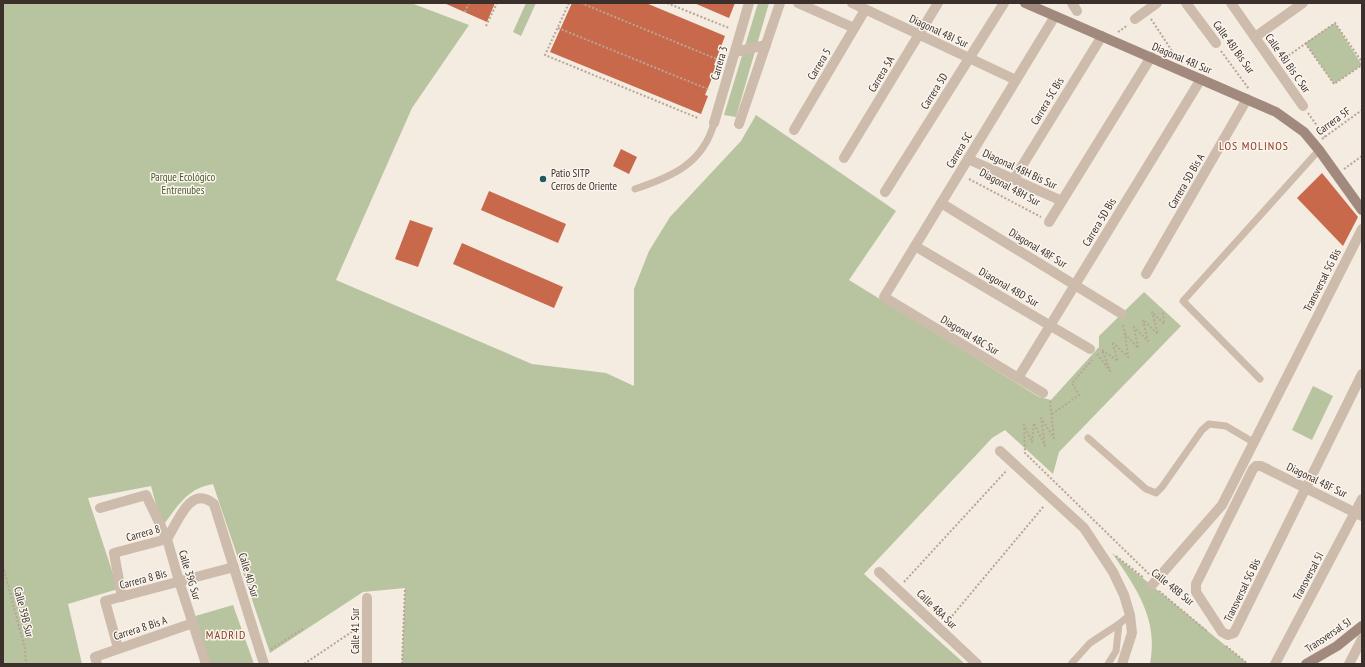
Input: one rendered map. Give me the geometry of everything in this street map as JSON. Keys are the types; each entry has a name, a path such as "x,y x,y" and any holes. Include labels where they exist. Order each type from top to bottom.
{"street":[{"name":"Carrera 3","path":"713,126 749,3"},
{"path":"739,124 780,3"},
{"path":"798,3 854,28"},
{"name":"Diagonal 48I Sur","path":"852,3 1016,80"},
{"name":"Carrera 5A","path":"844,158 938,3"},
{"name":"Carrera 5D","path":"885,192 1004,3"},
{"name":"Diagonal 48J Sur","path":"1025,3 1276,112 1304,132 1317,147 1362,210"},
{"path":"1135,19 1157,3"},
{"name":"Calle 48J Bis C Sur","path":"1231,3 1303,106"},
{"path":"1255,37 1303,3"},
{"name":"Calle 48J Bis Sur","path":"1188,4 1216,43"},
{"name":"Carrera 5","path":"794,130 865,10"},
{"name":"Carrera 5C","path":"884,297 1055,16"},
{"name":"Carrera 5C Bis","path":"1014,179 1105,38"},
{"path":"735,52 766,45"},
{"path":"1049,222 1151,58"},
{"name":"Carrera 5D Bis","path":"1018,378 1201,79"},
{"name":"Carrera 5D Bis A","path":"1146,274 1248,99"},
{"name":"Diagonal 48H Bis Sur","path":"968,158 1062,201"},
{"name":"Diagonal 48F Sur","path":"941,203 1122,314"},
{"name":"Transversal 5G Bis","path":"1154,583 1222,505 1362,228"},
{"name":"Diagonal 48D Sur","path":"915,246 1090,349"},
{"name":"Diagonal 48C Sur","path":"884,297 1043,393"},
{"name":"Transversal 5G Bis","path":"1261,466 1256,466 1253,469 1196,584 1196,592 1222,632 1228,635 1234,633 1362,374"},
{"path":"1000,451 1014,462 1050,498 1084,528 1113,572 1124,595 1130,614 1132,633 1122,664"},
{"name":"Diagonal 48F Sur","path":"1261,466 1359,514"},
{"name":"Calle 39G Sur","path":"100,508 146,495 167,539 178,581 206,664"},
{"name":"Carrera 8","path":"122,597 114,553 167,539 190,501 198,498 205,499"},
{"name":"Calle 40 Sur","path":"205,499 214,504 262,659"},
{"name":"Transversal 5I","path":"1275,664 1359,514 1362,499"},
{"name":"Carrera 8 Bis","path":"118,648 105,601 234,567"},
{"name":"Calle 48A Sur","path":"879,572 977,664"},
{"name":"Calle 41 Sur","path":"367,598 367,664"},
{"name":"Carrera 8 Bis A","path":"96,660 118,648 193,623"},
{"name":"Transversal 5J","path":"1306,664 1337,646 1362,626"},
{"path":"1349,664 1362,639"}],"lane":[{"path":"635,189 667,178 688,165 704,146 713,126"},
{"path":"1260,379 1183,301 1317,147"},
{"path":"1088,438 1146,490 1156,493 1162,487 1202,430 1209,424 1226,426 1253,442"},
{"path":"1071,664 1090,643 1119,624 1130,614"},
{"path":"1108,664 1116,651 1119,624"}],"path":[{"path":"465,12 469,3"},
{"path":"486,26 496,3"},
{"path":"569,3 545,55 698,118"},
{"path":"581,3 719,60"},
{"path":"667,3 728,28"},
{"path":"1146,11 1186,73"},
{"path":"1105,38 1135,19"},
{"path":"1275,65 1305,43 1335,23 1362,64 1334,84 1305,43"},
{"path":"558,28 710,90"},
{"name":"Calle 48J Bis Sur","path":"1216,43 1261,105"},
{"name":"Calle 48J Bis C Sur","path":"1303,106 1325,137"},
{"name":"Carrera 5F","path":"1317,147 1325,137 1362,110"},
{"path":"1336,174 1362,156"},
{"name":"Diagonal 48H Sur","path":"959,174 1049,222"},
{"path":"1052,414 1079,395 1072,383 1097,354 1110,371 1102,350 1118,361 1112,342 1128,357 1125,334 1138,348 1134,326 1148,341 1143,320 1158,334 1152,312 1164,324 1163,312"},
{"path":"1043,393 1049,396 1054,438 1041,418 1045,446 1034,423 1032,442 1024,425 1025,453 1154,583"},
{"path":"898,589 1014,462"},
{"path":"941,630 1050,498"},
{"name":"Calle 48B Sur","path":"1112,552 1154,583 1213,636"},
{"name":"Calle 39B Sur","path":"3,566 25,649 26,664"},
{"path":"402,664 405,588"},
{"path":"304,664 367,622"},
{"path":"262,659 303,629"},
{"path":"1226,646 1248,664"}],"green space":[{"name":"Parque Ecológico Entrenubes","path":"3,3 411,3 469,25 412,108 336,280 532,364 606,373 634,386 634,289 649,251 670,217 741,141 756,115 896,211 849,280 1039,397 1051,400 1099,347 1099,336 1144,292 1181,326 1059,452 1053,474 1005,430 992,438 864,574 965,664 402,664 405,588 363,592 270,653 213,484 204,486 189,494 162,527 151,486 88,498 118,589 68,604 82,664 3,664"},
{"path":"526,3 536,3 521,36 513,32"},
{"path":"758,3 769,3 736,117 724,115"},
{"path":"1335,23 1362,65 1334,84 1305,43"},
{"path":"1313,386 1333,396 1312,440 1292,430"},
{"path":"1112,553 1248,664 1150,664 1152,648 1148,619 1137,591"},
{"path":"233,605 254,664 208,664 192,617"}],"building":[{"path":"444,3 495,3 487,22"},
{"path":"572,3 646,3 725,36 714,65 717,66 705,95 708,96 701,114 550,52"},
{"path":"694,3 735,3 729,18"},
{"path":"621,149 637,157 629,174 613,166"},
{"path":"1322,173 1358,217 1343,246 1297,198"},
{"path":"489,191 566,224 558,243 481,210"},
{"path":"410,220 433,228 418,267 395,259"},
{"path":"462,243 563,287 554,308 453,264"}],"place":[{"name":"Patio SITP Cerros de Oriente","path":"543,179"}],"district":[{"name":"LOS MOLINOS","path":"1254,145"},
{"name":"MADRID","path":"226,634"}]}
